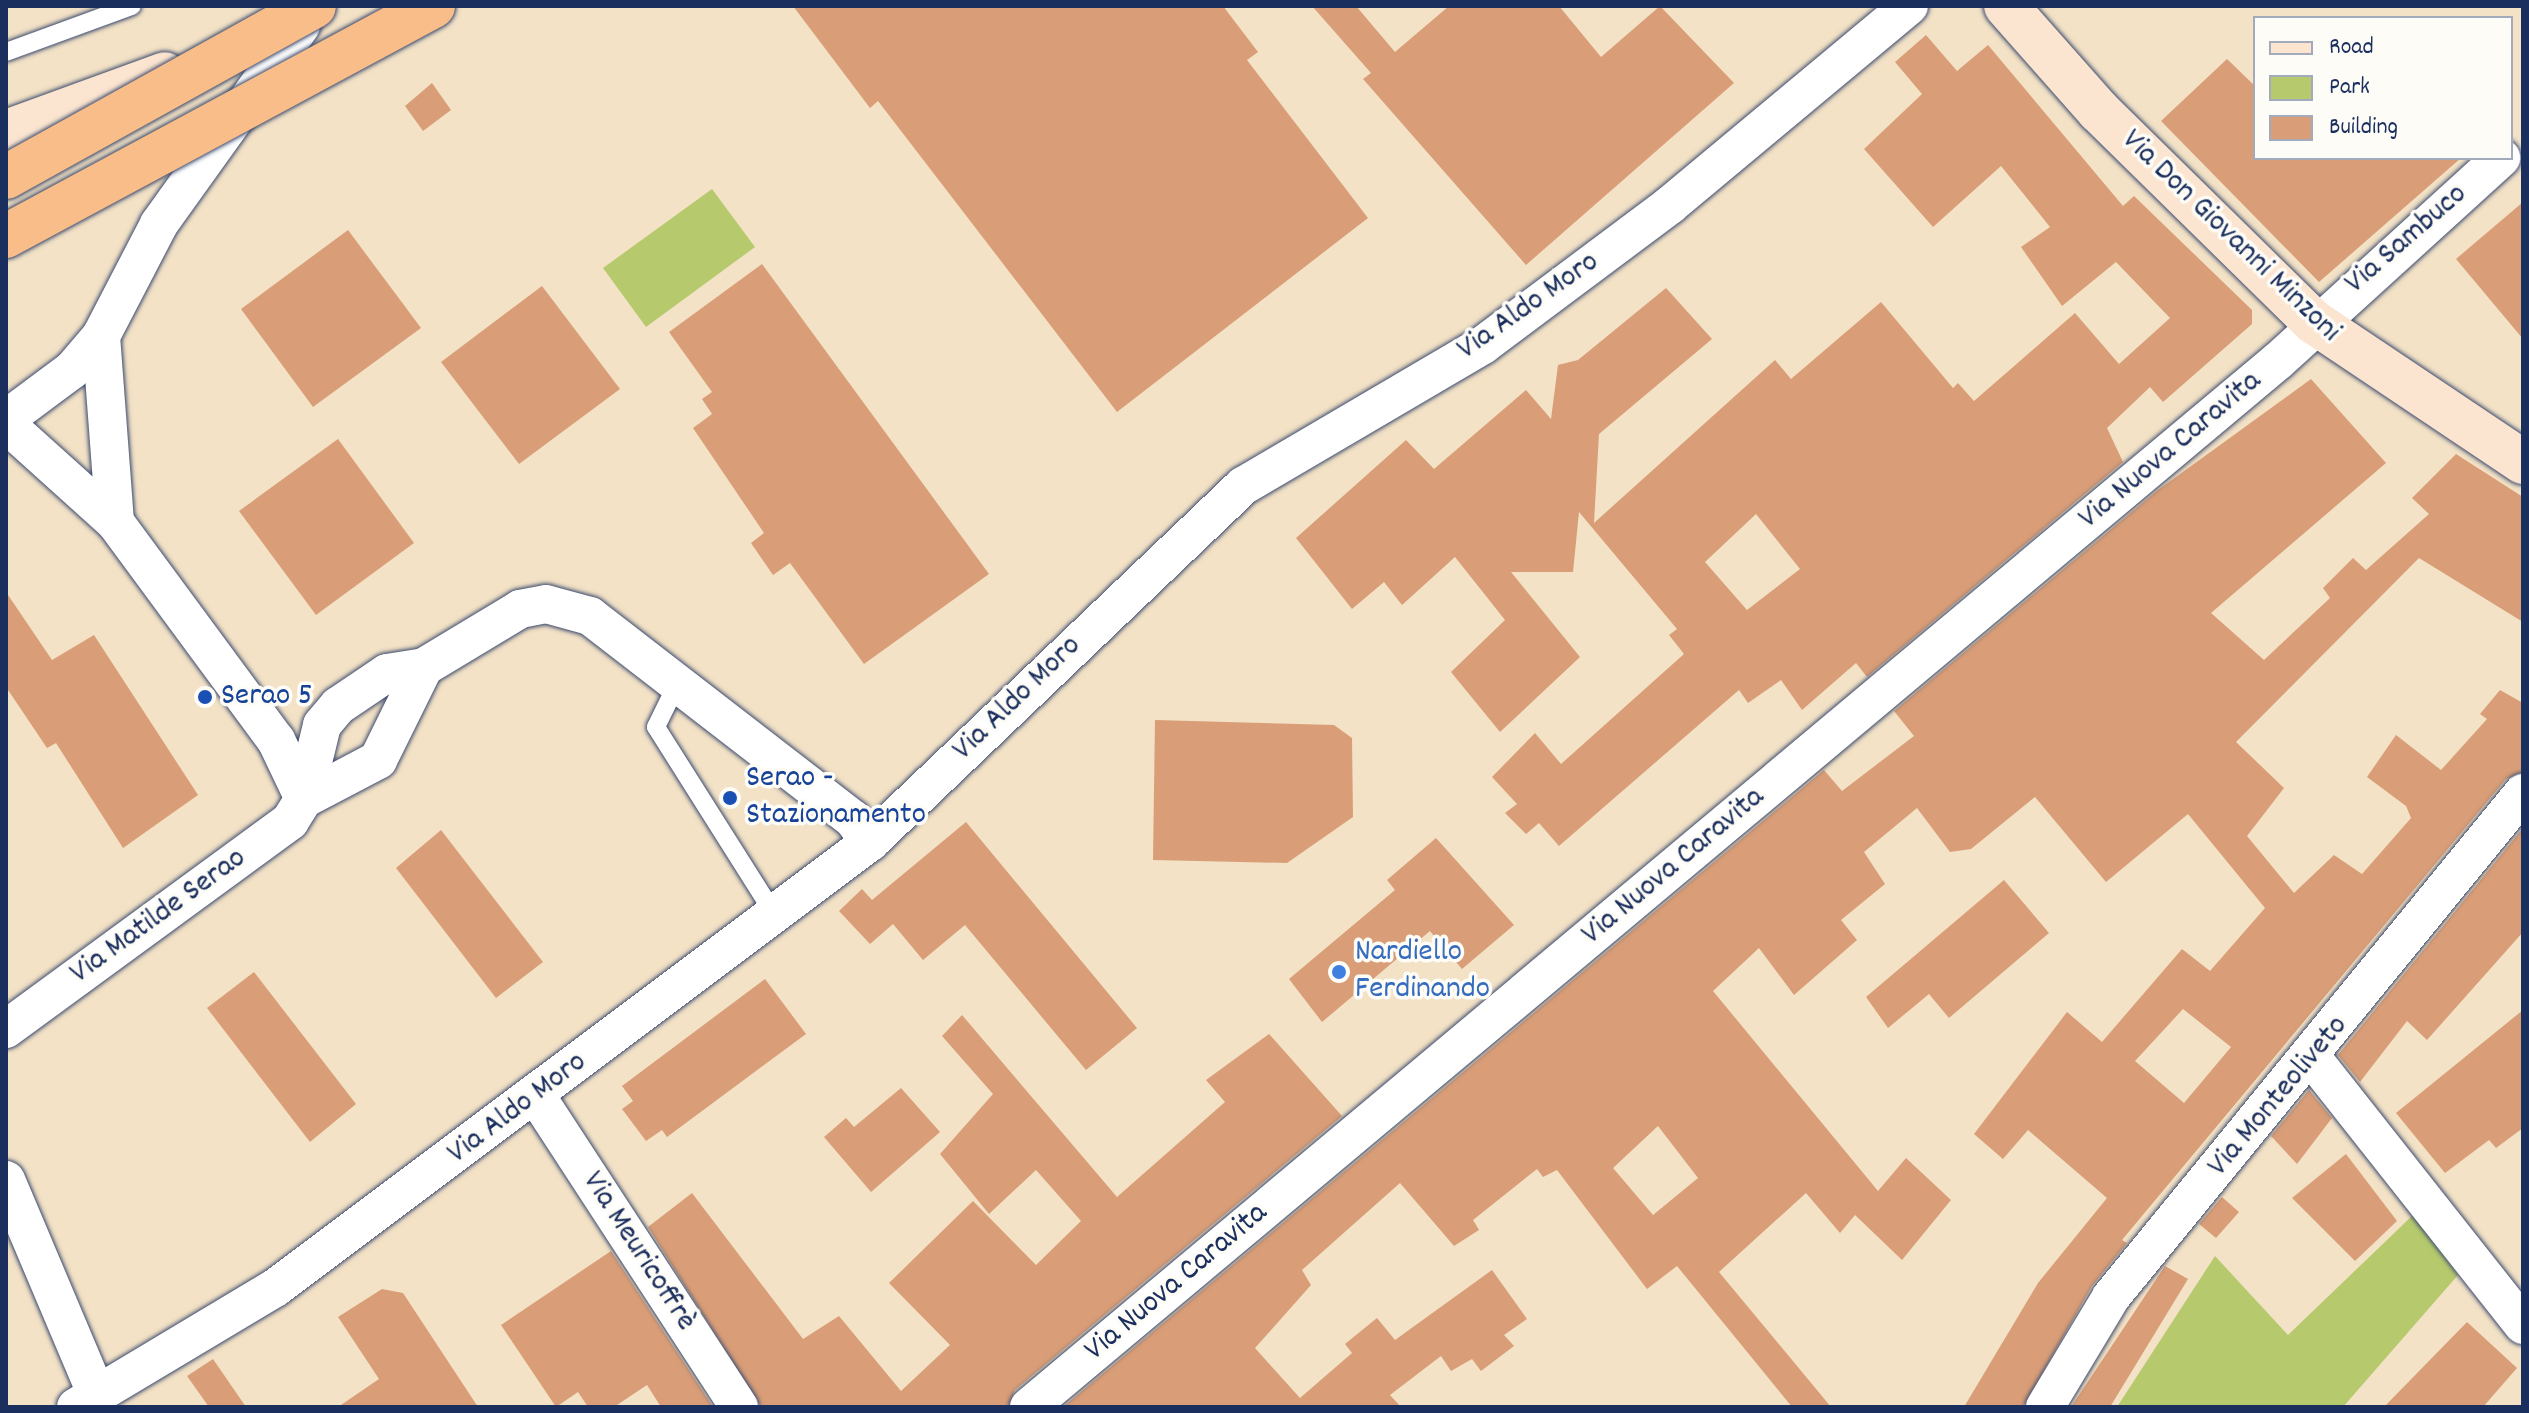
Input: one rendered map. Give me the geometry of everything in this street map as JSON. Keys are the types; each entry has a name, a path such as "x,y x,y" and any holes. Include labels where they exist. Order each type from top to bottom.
{"highway":[{"path":"6,236 433,6"},
{"path":"6,177 307,16"}],"street":[{"path":"6,132 339,6"},
{"name":"Via Aldo Moro","path":"86,1401 275,1288 537,1097 773,912 870,842 1243,486 1483,345 1670,205 1909,6"},
{"name":"Via Don Giovanni Minzoni","path":"2006,6 2099,111 2314,322 2523,462"},
{"path":"304,799 276,740 115,522 59,479 6,422 72,370 101,336 159,224 307,16"},
{"name":"Via Sambuco","path":"2314,322 2499,160"},
{"name":"Via Nuova Caravita","path":"1029,1407 2278,361 2314,322"},
{"path":"101,336 115,522"},
{"name":"Via Matilde Serao","path":"6,1029 290,821 304,799 322,725 338,706 387,673 424,667 520,609 546,604 590,616 853,819 870,842"},
{"name":"Via Matilde Serao","path":"304,799 378,760 424,667"},
{"name":"Via Monteoliveto","path":"2045,1407 2111,1297 2313,1059 2523,793"},
{"path":"2313,1059 2523,1325"},
{"name":"Via Meuricoffrè","path":"537,1097 739,1407"},
{"path":"6,1180 86,1401"}],"lane":[{"path":"6,52 132,6"},
{"path":"678,682 656,727 773,912"}],"green space":[{"path":"712,189 755,247 646,327 603,268"},
{"path":"2413,1215 2458,1275 2343,1407 2117,1407 2215,1256 2288,1335"}],"building":[{"path":"793,6 1223,6 1258,52 1247,60 1368,218 1117,412 878,101 870,108"},
{"path":"1312,6 1356,6 1395,52 1449,6 1559,6 1601,57 1660,6 1734,83 1526,265 1363,79 1371,73"},
{"path":"1926,35 1957,71 1988,45 2123,206 2134,196 2252,310 2252,324 2163,402 2150,387 2107,428 2123,462 1867,677 1856,663 1802,710 1781,680 1748,703 1739,690 1559,846 1539,823 1526,834 1505,813 1517,804 1492,777 1535,733 1561,764 1684,654 1669,635 1677,629 1579,512 1573,572 1511,572 1580,657 1500,732 1451,672 1505,620 1455,557 1402,605 1384,582 1352,609 1296,538 1406,440 1434,469 1526,390 1551,419 1558,365 1578,360 1666,288 1712,339 1599,434 1594,523 1775,360 1791,379 1881,302 1953,388 1958,383 1974,401 2075,313 2119,364 2170,318 2116,262 2062,306 2021,247 2050,227 2001,166 1933,227 1864,149 1922,94 1895,62","holes":["1756,514 1800,569 1747,610 1705,562"]},
{"path":"2227,59 2253,84 2253,160 2459,160 2319,282 2161,121"},
{"path":"432,83 451,110 423,131 405,106"},
{"path":"2523,202 2523,339 2456,259"},
{"path":"348,230 421,328 313,407 241,309"},
{"path":"762,264 989,574 864,664 790,563 773,575 751,543 764,533 693,428 712,414 702,399 712,392 669,332"},
{"path":"542,286 620,389 519,464 441,362"},
{"path":"2311,379 2386,463 2211,613 2264,660 2330,598 2323,588 2353,558 2366,570 2429,514 2412,498 2456,454 2523,497 2523,622 2419,558 2236,742 2284,788 2247,836 2294,893 2334,855 2362,874 2411,818 2406,806 2367,777 2396,735 2441,770 2487,719 2480,714 2500,690 2523,703 2523,772 2506,779 2122,1240 2127,1243 2092,1286 2023,1407 1964,1407 2038,1283 2107,1198 2028,1130 2003,1159 1974,1134 2067,1012 2102,1042 2182,949 2210,971 2265,908 2188,814 2106,882 2035,797 1971,849 1950,852 1917,808 1864,852 1885,884 1841,920 1857,940 1794,995 1759,948 1713,991 1878,1191 1906,1158 1951,1200 1902,1260 1855,1215 1840,1233 1806,1193 1719,1272 1831,1407 1792,1407 1677,1266 1647,1289 1557,1170 1543,1177 1537,1169 1473,1220 1479,1230 1454,1246 1400,1183 1302,1270 1311,1285 1255,1348 1300,1398 1352,1353 1345,1344 1377,1318 1395,1340 1492,1270 1527,1319 1504,1335 1514,1346 1481,1371 1472,1359 1451,1371 1441,1356 1390,1395 1401,1407 1063,1407 1824,770 1842,791 1914,736 1894,711 2158,490","holes":["2183,1009 2231,1047 2184,1103 2135,1061","1658,1126 1698,1178 1653,1215 1613,1168"]},
{"path":"338,439 414,543 316,615 239,511"},
{"path":"6,592 52,660 94,635 198,795 123,848 56,743 47,748 6,687"},
{"path":"1155,720 1334,725 1352,738 1353,817 1287,863 1153,860"},
{"path":"966,822 1137,1028 1086,1070 965,925 923,960 893,924 870,944 839,911 862,889 872,900"},
{"path":"2523,828 2523,932 2427,1040 2407,1021 2360,1082 2338,1055"},
{"path":"441,830 543,962 496,998 396,868"},
{"path":"1436,838 1514,925 1462,969 1430,931 1322,1022 1289,979 1395,890 1387,880"},
{"path":"2004,880 2049,933 1949,1018 1929,994 1888,1028 1866,997"},
{"path":"254,972 356,1104 310,1142 207,1008"},
{"path":"765,979 806,1034 667,1137 662,1130 646,1141 622,1109 633,1101 622,1086"},
{"path":"2523,1010 2523,1128 2496,1148 2489,1140 2445,1173 2396,1113"},
{"path":"962,1015 1117,1197 1225,1102 1206,1080 1269,1034 1342,1116 1015,1390 1008,1407 761,1407 648,1227 692,1193 803,1339 839,1316 901,1391 950,1345 889,1283 973,1201 1036,1265 1081,1221 1036,1170 989,1214 940,1154 993,1094 942,1036"},
{"path":"901,1088 940,1132 871,1192 824,1137 846,1118 854,1127"},
{"path":"2309,1090 2332,1118 2297,1164 2271,1136"},
{"path":"2346,1154 2397,1221 2355,1261 2292,1198"},
{"path":"2222,1197 2239,1212 2216,1238 2199,1224"},
{"path":"611,1251 713,1407 661,1407 647,1385 614,1407 588,1407 578,1392 556,1407 501,1325"},
{"path":"2165,1266 2188,1279 2110,1407 2071,1407"},
{"path":"382,1289 403,1293 478,1407 338,1407 379,1379 338,1317"},
{"path":"2467,1322 2517,1368 2483,1407 2384,1407"},
{"path":"213,1359 246,1407 209,1407 187,1376"}],"place":[{"name":"Serao 5","path":"205,697"},
{"name":"Serao - Stazionamento","path":"730,798"},
{"name":"Nardiello Ferdinando","path":"1339,972"}]}
